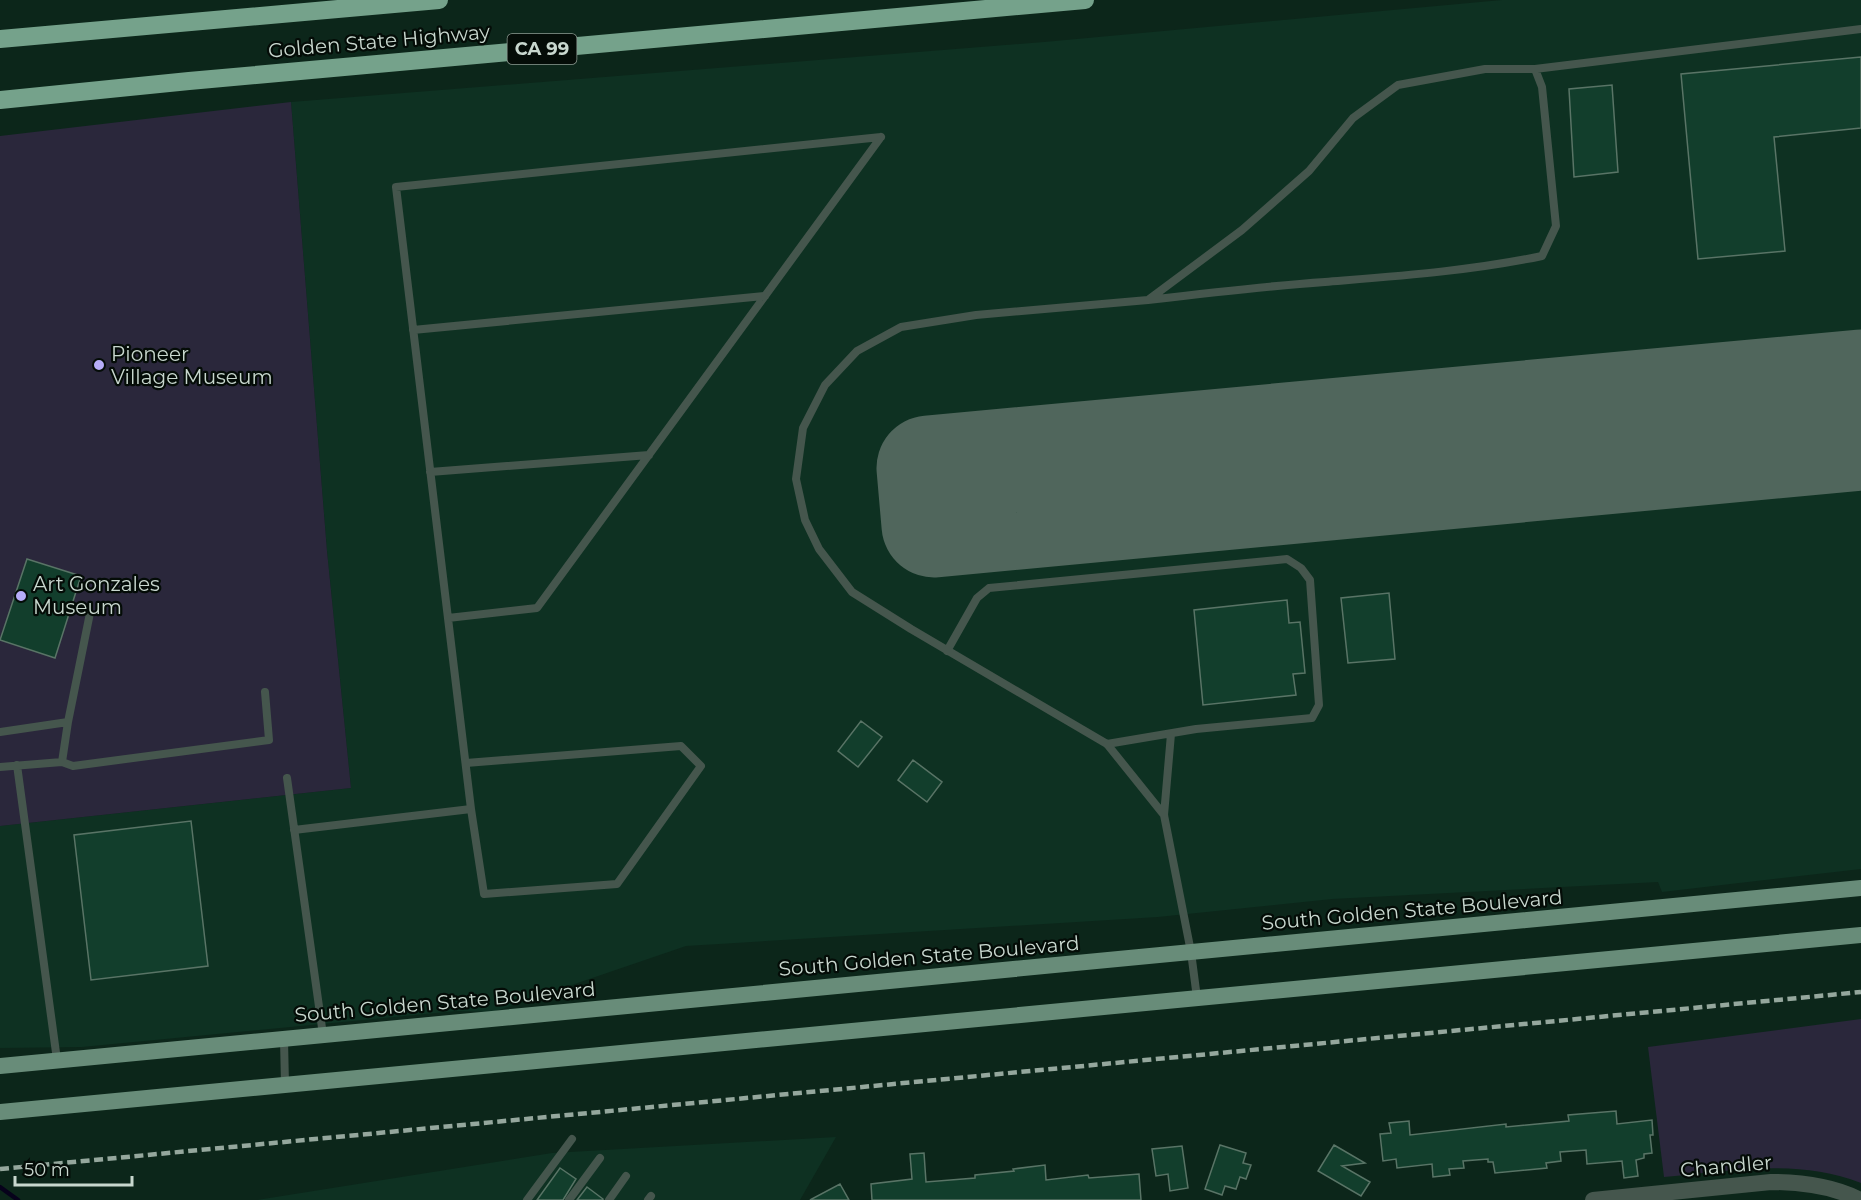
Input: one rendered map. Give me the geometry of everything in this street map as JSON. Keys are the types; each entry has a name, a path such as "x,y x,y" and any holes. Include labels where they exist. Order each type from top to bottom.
{"highway":[{"name":"Golden State Highway","path":"0,39 439,0"},
{"name":"Golden State Highway","path":"0,100 1085,0"},
{"path":"0,108 189,81"}],"main road":[{"name":"South Golden State Boulevard","path":"0,1066 1861,888"},
{"path":"0,1112 1861,935"}],"street":[{"name":"Chandler","path":"1593,1200 1771,1182 1792,1182 1825,1188 1860,1200"}],"lane":[{"path":"1148,300 1250,223 1310,171 1353,118 1398,85 1485,69 1535,69 1861,29"},
{"path":"1164,815 1107,744 947,651 852,592 819,549 805,520 796,479 803,428 825,385 857,351 901,327 976,315 1503,265 1542,256 1556,226 1542,87 1535,69"},
{"path":"448,618 537,608 882,138 396,187 471,809 484,894 617,884 701,766 681,746 466,763"},
{"path":"413,330 765,297"},
{"path":"430,472 649,455"},
{"path":"947,651 977,598 988,588 1287,558 1301,568 1310,580 1319,705 1312,718 1196,729 1107,744"},
{"path":"62,762 90,613"},
{"path":"0,767 62,762 73,766 269,740 265,692"},
{"path":"0,732 68,722"},
{"path":"1171,734 1164,815 1191,952 1197,998"},
{"path":"17,765 57,1060"},
{"path":"286,778 323,1035"},
{"path":"294,830 471,809"},
{"path":"284,1039 285,1085"},
{"path":"527,1200 572,1139"},
{"path":"569,1200 600,1158"},
{"path":"609,1200 626,1176"}],"shaded area":[{"path":"1502,0 1861,0 1861,869 1662,892 1658,882 1332,899 1158,917 686,946 493,1012 457,1011 82,1047 0,1048 0,826 351,788 327,551 291,102 1044,42"},
{"path":"291,102 327,551 351,788 0,826 0,136"},
{"path":"1861,1019 1861,1183 1837,1175 1812,1171 1763,1168 1664,1177 1648,1047"},
{"path":"836,1137 800,1200 257,1200 552,1153"}],"building":[{"path":"1861,57 1861,128 1774,137 1785,251 1698,259 1681,74"},
{"path":"1612,85 1618,172 1574,177 1569,89"},
{"path":"27,559 81,576 55,658 0,640"},
{"path":"1389,593 1395,659 1348,663 1341,598"},
{"path":"1287,600 1289,623 1300,622 1305,673 1293,674 1296,695 1203,705 1194,610"},
{"path":"861,721 882,737 858,767 838,751"},
{"path":"913,760 942,782 927,802 898,780"},
{"path":"191,821 208,966 91,980 74,835"},
{"path":"1616,1111 1617,1124 1652,1120 1653,1135 1650,1135 1652,1153 1644,1154 1644,1158 1636,1160 1638,1176 1624,1178 1622,1161 1587,1164 1586,1150 1560,1152 1561,1161 1546,1163 1547,1168 1495,1173 1493,1162 1488,1162 1488,1159 1463,1161 1464,1168 1449,1169 1450,1175 1433,1177 1432,1164 1397,1168 1396,1159 1383,1161 1380,1134 1391,1133 1389,1123 1409,1121 1410,1135 1506,1124 1506,1127 1569,1121 1568,1115"},
{"path":"1220,1145 1246,1153 1243,1163 1251,1165 1246,1179 1240,1177 1236,1189 1225,1186 1222,1195 1205,1189"},
{"path":"1334,1145 1365,1163 1342,1166 1370,1182 1361,1196 1318,1171"},
{"path":"1182,1146 1188,1188 1170,1191 1168,1174 1156,1176 1152,1149"},
{"path":"924,1153 926,1182 975,1178 975,1175 1045,1165 1046,1180 1088,1175 1089,1178 1139,1174 1141,1200 872,1200 871,1184 912,1179 910,1154"},
{"path":"560,1168 576,1179 563,1200 537,1200"},
{"path":"840,1184 849,1200 810,1200"},
{"path":"587,1187 603,1199 603,1200 577,1200"}],"waterway":[{"path":"0,1187 18,1200"}],"runway":[{"path":"1861,382 929,468 934,525 1861,438"}],"railway":[{"path":"0,1169 1861,992"}],"place":[{"name":"Pioneer Village Museum","path":"99,365"},
{"name":"Art Gonzales Museum","path":"21,596"}]}
